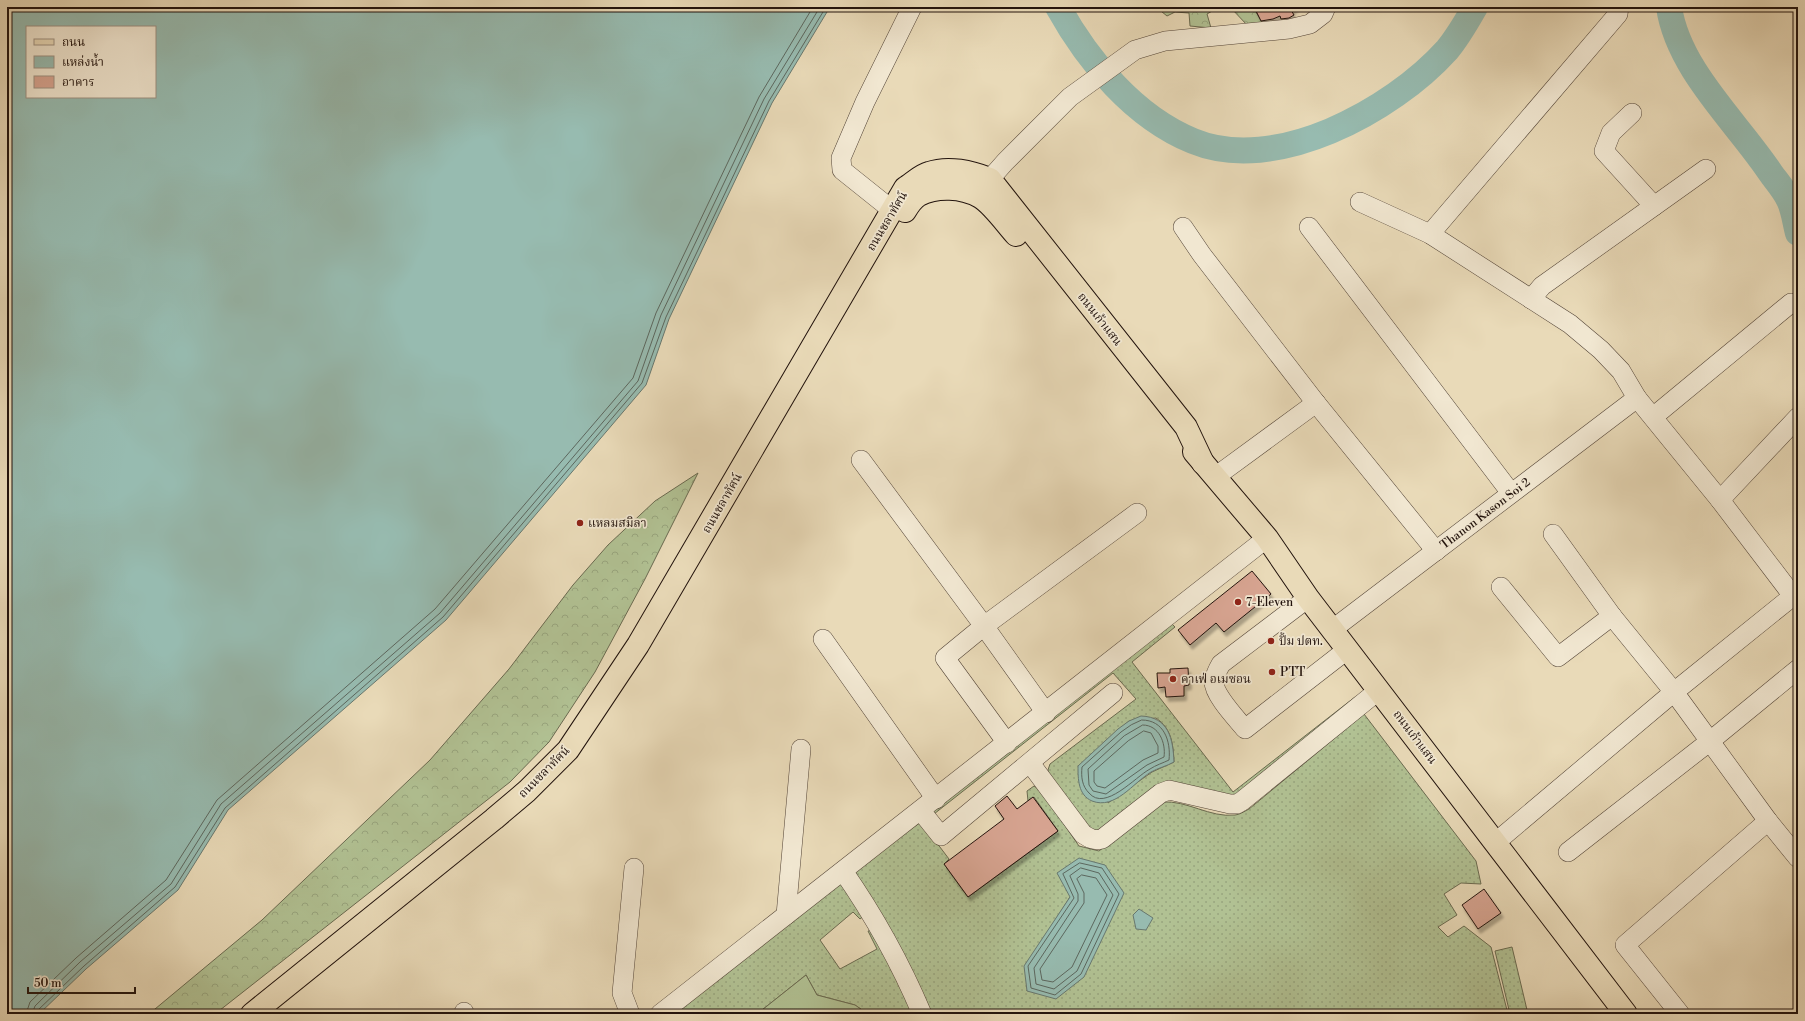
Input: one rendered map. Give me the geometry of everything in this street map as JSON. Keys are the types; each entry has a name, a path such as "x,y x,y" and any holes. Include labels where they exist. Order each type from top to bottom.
{"main road":[{"name":"ถนนชลาทัศน์","path":"252,1014 494,819 527,791 568,750 638,645 906,188 928,173 952,170 975,174 985,188"},
{"name":"ถนนชลาทัศน์","path":"750,455 910,205 918,196 936,189 985,188"},
{"name":"ถนนเก้าแสน","path":"985,188 1186,427 1209,470 1267,538 1308,598 1626,1014"}],"street":[{"path":"892,210 842,170 841,158 865,102 912,7"},
{"path":"985,188 1070,98 1135,50 1165,40 1289,30 1310,24 1323,14 1326,7"},
{"path":"1430,234 1618,14 1620,7"},
{"path":"1632,113 1611,133 1604,151 1654,206"},
{"path":"1531,299 1542,286 1706,169"},
{"path":"1360,202 1430,234 1570,324 1601,350 1621,372 1637,398 1796,594 1674,692 1496,842"},
{"path":"1183,227 1202,255 1316,403 1436,551"},
{"path":"1309,227 1511,493"},
{"path":"1653,417 1791,303"},
{"name":"Thanon Kason Soi 2","path":"1333,629 1637,398"},
{"path":"1209,470 1316,403"},
{"path":"1720,500 1798,417"},
{"path":"861,460 984,626 1046,713"},
{"path":"1006,743 945,658 984,626 1137,513"},
{"path":"1553,534 1612,616 1674,692 1768,821 1798,858"},
{"path":"660,1014 1046,713 1267,538"},
{"path":"1501,587 1558,657 1612,616"},
{"path":"1308,598 1220,664 1214,682 1217,693 1245,729 1348,649"},
{"path":"823,640 936,799"},
{"path":"1568,852 1709,742 1798,670"},
{"path":"1030,763 1083,834 1090,839 1102,839 1161,793 1169,790 1230,804 1237,804 1379,690"},
{"path":"921,811 941,836 1113,693"},
{"path":"786,915 801,749"},
{"path":"1680,1014 1625,945 1768,821"},
{"path":"630,1014 622,992 634,868"},
{"path":"843,871 873,916 908,982 922,1014"}],"green space":[{"path":"1156,7 1219,7 1207,14 1211,28 1190,26 1189,13 1175,12 1167,16"},
{"path":"1230,7 1253,7 1264,25 1248,26"},
{"path":"698,473 645,579 595,672 549,742 510,782 215,1014 149,1014 262,920 430,760 509,669 573,585 608,545 655,501"},
{"path":"1172,624 1175,627 1132,662 1233,792 1355,697 1357,703 1235,796 1172,782 1102,829 1095,831 1089,829 1049,777 1048,770 1050,764 1136,699 1113,673 934,814 929,811","holes":["1156,718 1161,722 1171,737 1174,762 1152,772 1108,803 1106,741 1129,721"]},
{"path":"1364,714 1476,861 1481,884 1461,883 1444,894 1457,915 1438,927 1448,937 1464,926 1491,947 1508,1014 922,1014 850,872 921,822 949,859 944,864 968,897 1058,831 1034,797 1028,801 1027,791 1034,786 1041,791 1079,846 1099,851 1162,802 1171,802 1208,812 1226,815 1237,815 1249,809","holes":["1070,897 1027,991 1051,927"]},
{"path":"842,879 865,915 860,919 853,912 820,940 840,969 877,949 868,931 876,929 917,1014 868,1014 855,1005 817,995 806,975 757,1014 673,1014"},
{"path":"1512,947 1528,1014 1510,1014 1495,951"},
{"path":"806,975 817,995 855,1005 868,1014 757,1014"}],"water":[{"path":"7,7 830,7 772,103 669,319 646,385 446,620 228,810 178,890 86,969 39,1014 7,1014"},
{"path":"1141,716 1158,720 1168,731 1171,738 1174,762 1151,772 1116,799 1100,803 1087,798 1081,791 1078,766 1118,729 1129,721"},
{"path":"1079,858 1105,865 1124,893 1084,977 1056,999 1027,991 1024,966 1070,897 1057,873"},
{"path":"1139,909 1153,918 1146,930 1136,929 1133,915"}],"building":[{"path":"1254,7 1296,7 1291,10 1294,15 1289,18 1281,19 1280,16 1261,21"},
{"name":"7-Eleven","path":"1252,571 1271,594 1224,632 1216,623 1190,645 1178,630"},
{"name":"คาเฟ่ อเมซอน","path":"1188,668 1189,685 1184,686 1184,696 1166,697 1165,687 1158,688 1157,673 1170,673 1170,669"},
{"path":"1007,796 1017,809 1033,797 1058,831 968,897 944,864 1004,819 995,806"},
{"path":"1484,889 1501,913 1478,929 1462,905"}],"waterway":[{"path":"1058,7 1083,47 1098,67 1132,102 1151,118 1171,131 1193,141 1225,149 1260,150 1295,143 1330,131 1364,115 1396,95 1424,73 1447,50 1459,34 1475,7"},
{"path":"1669,7 1675,30 1684,53 1711,95 1786,193 1792,208 1798,233"}],"place":[{"name":"แหลมสมิลา","path":"580,523"},
{"name":"7-Eleven","path":"1238,602"},
{"name":"ปั้ม ปตท.","path":"1271,641"},
{"name":"PTT","path":"1272,672"},
{"name":"คาเฟ่ อเมซอน","path":"1173,679"}]}
